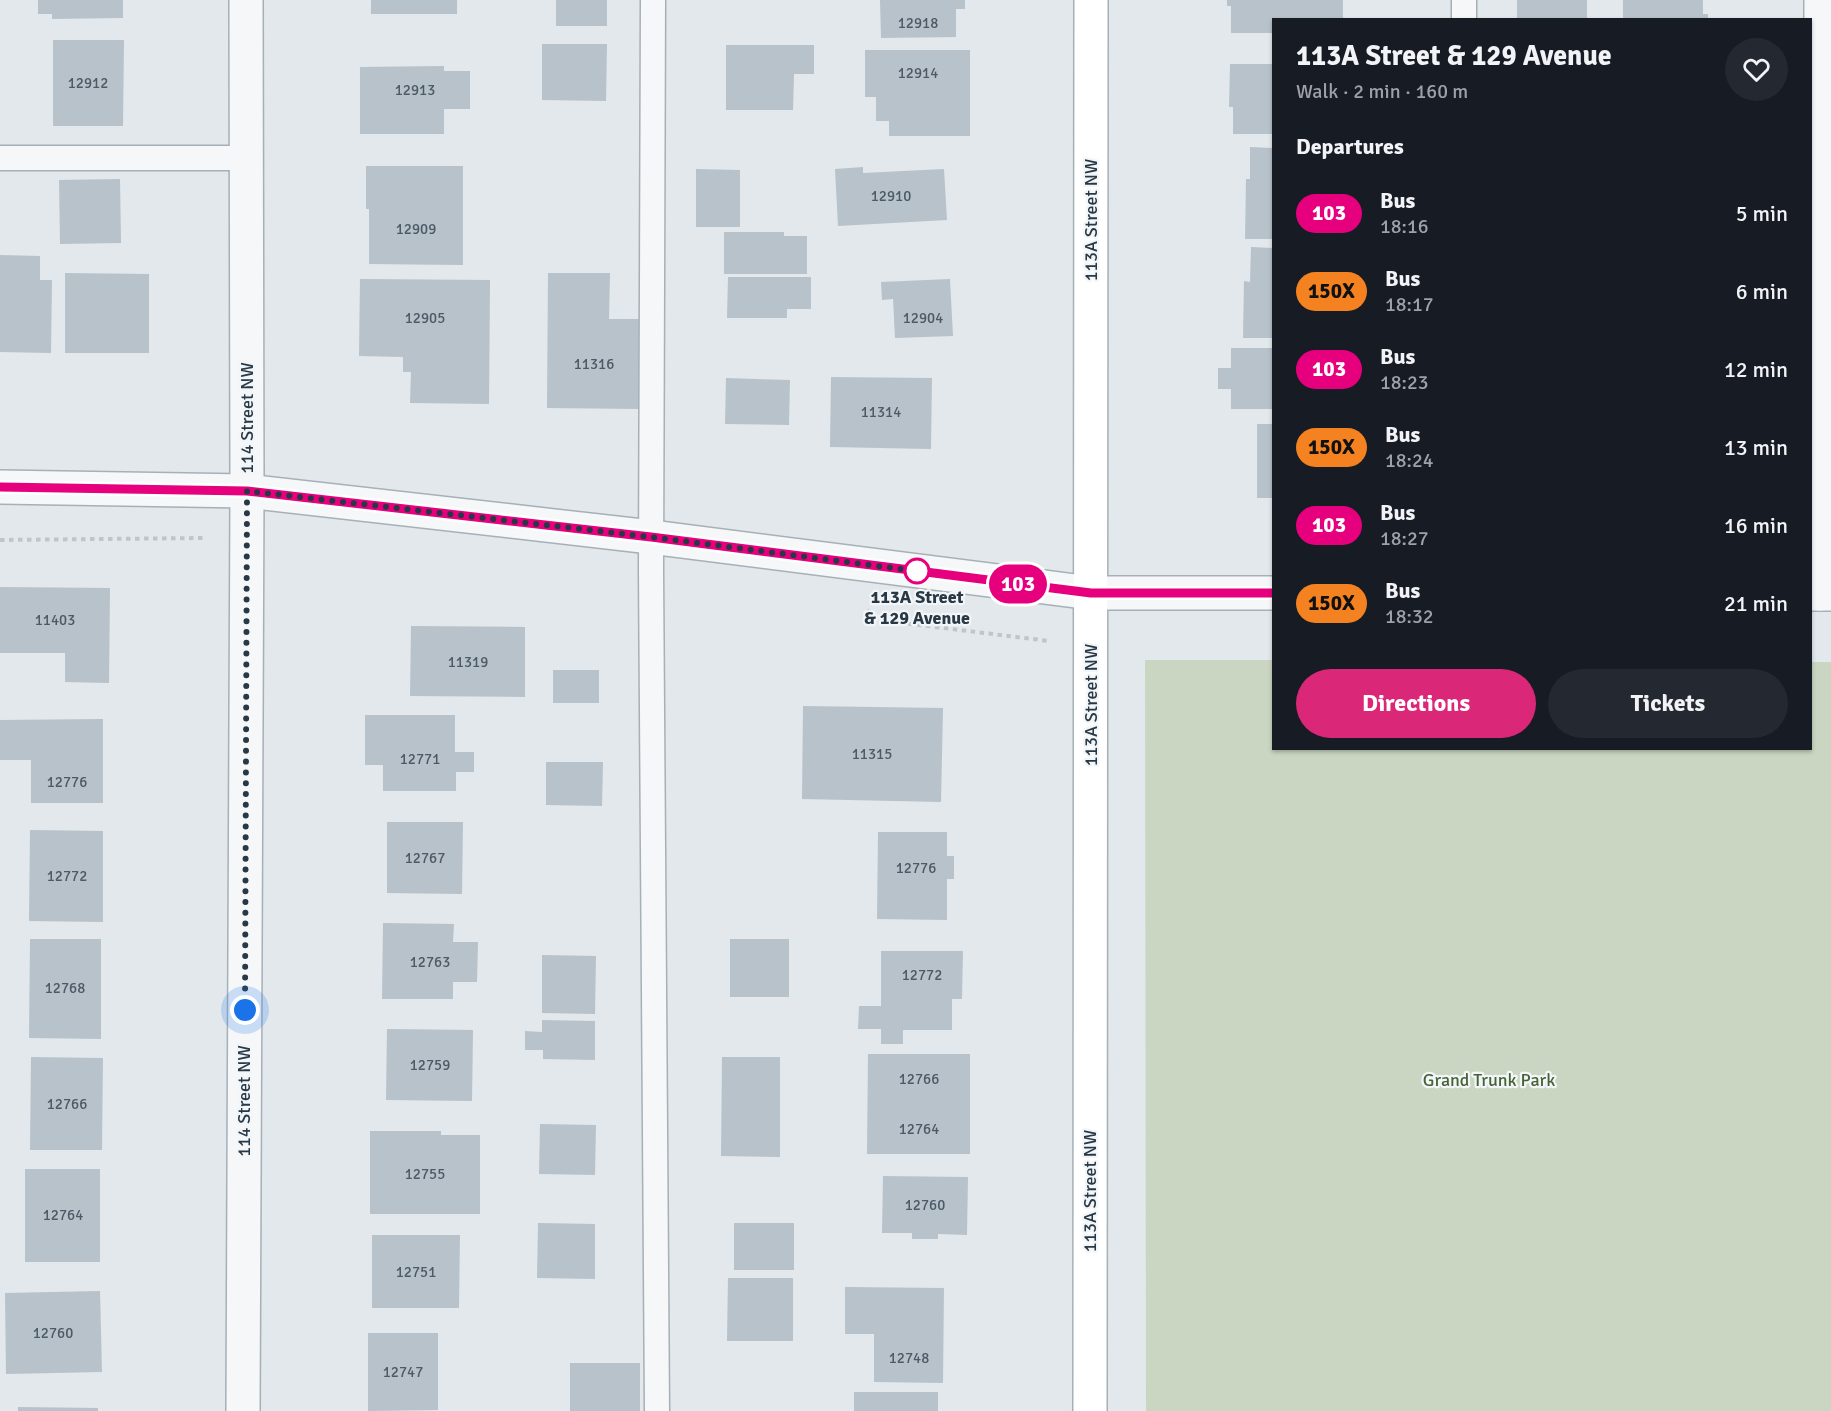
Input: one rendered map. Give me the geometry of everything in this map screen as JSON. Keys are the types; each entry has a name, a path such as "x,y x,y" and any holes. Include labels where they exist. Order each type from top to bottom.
{"main road":[{"name":"113A Street NW","path":"1090,1411 1091,0"}],"street":[{"name":"114 Street NW","path":"243,1411 247,491 246,0"},
{"path":"1820,594 1821,0"},
{"path":"0,487 247,491 651,537 1091,593 1272,592"}],"lane":[{"path":"653,0 651,537 657,1411"},
{"path":"1464,0 1464,18"},
{"path":"0,158 246,158"}],"green space":[{"name":"Grand Trunk Park","path":"1145,660 1272,660 1272,750 1812,750 1812,662 1831,662 1831,1411 1146,1411"}],"building":[{"path":"38,0 123,0 123,18 52,19 52,14 38,14"},
{"path":"371,0 457,0 457,14 371,14"},
{"path":"556,0 607,0 607,26 556,26"},
{"path":"880,0 965,0 965,9 956,9 956,37 881,38"},
{"path":"1227,0 1343,0 1343,18 1272,18 1272,33 1231,33 1231,6 1227,6"},
{"path":"1517,0 1587,0 1587,18 1517,18"},
{"path":"1623,0 1703,0 1703,14 1708,14 1708,18 1623,18"},
{"path":"53,40 124,40 123,126 53,126"},
{"path":"542,44 607,44 606,101 542,100"},
{"path":"726,45 814,45 814,74 794,74 793,110 726,110"},
{"path":"865,50 970,50 970,136 889,136 889,121 876,121 876,97 865,97"},
{"path":"1230,64 1272,64 1272,134 1233,134 1233,107 1229,107"},
{"path":"444,66 444,71 470,71 470,109 444,109 444,134 360,134 360,67"},
{"path":"1250,147 1272,148 1272,239 1245,239 1246,179 1250,179"},
{"path":"366,166 463,166 463,265 369,264"},
{"path":"863,167 863,173 944,169 947,220 838,226 835,169"},
{"path":"696,169 740,170 740,227 696,227"},
{"path":"120,179 121,243 60,244 59,180"},
{"path":"724,232 784,232 784,236 807,236 807,274 724,274"},
{"path":"1251,247 1272,248 1272,338 1243,338 1244,281 1250,282"},
{"path":"0,255 40,256 40,280 52,280 51,353 0,352"},
{"path":"65,273 149,274 149,353 65,353"},
{"path":"548,273 610,273 609,319 641,319 641,409 547,408"},
{"path":"728,277 811,277 811,309 787,309 787,318 727,318"},
{"path":"360,279 490,280 489,404 410,403 411,372 403,372 403,357 359,356"},
{"path":"950,279 953,336 895,338 893,299 882,300 881,282"},
{"path":"1231,348 1272,348 1272,409 1231,409 1231,389 1218,389 1218,368 1231,368"},
{"path":"831,377 932,378 931,449 830,447"},
{"path":"726,378 790,380 789,425 725,424"},
{"path":"1257,424 1272,424 1272,498 1257,498"},
{"path":"0,587 110,588 109,683 65,682 65,653 0,653"},
{"path":"411,626 525,627 525,697 410,696"},
{"path":"553,670 599,670 599,703 553,703"},
{"path":"803,706 943,708 941,802 802,799"},
{"path":"365,715 455,715 455,752 474,752 474,772 456,772 456,791 383,791 383,765 365,765"},
{"path":"103,719 103,803 31,803 31,760 0,760 0,720"},
{"path":"546,762 603,762 602,806 546,805"},
{"path":"387,822 463,822 462,894 387,893"},
{"path":"30,830 103,831 103,922 29,921"},
{"path":"878,832 947,832 947,856 954,856 954,879 947,879 947,920 877,919"},
{"path":"383,923 454,924 453,942 478,942 477,982 453,982 453,999 382,999"},
{"path":"30,939 101,939 101,1039 29,1038"},
{"path":"730,939 789,939 789,997 730,997"},
{"path":"881,951 963,951 962,999 952,999 952,1030 903,1030 903,1044 881,1044 881,1029 858,1029 859,1006 881,1006"},
{"path":"542,955 596,956 595,1014 542,1013"},
{"path":"542,1020 595,1021 595,1060 543,1059 543,1050 525,1050 525,1031 542,1032"},
{"path":"387,1029 473,1030 472,1101 386,1100"},
{"path":"868,1054 970,1054 970,1154 867,1154"},
{"path":"31,1057 103,1058 102,1150 30,1150"},
{"path":"722,1057 780,1057 780,1157 721,1156"},
{"path":"540,1124 596,1125 595,1175 539,1174"},
{"path":"370,1131 441,1131 441,1135 480,1135 480,1214 370,1214"},
{"path":"25,1169 100,1169 100,1262 25,1262"},
{"path":"883,1176 968,1177 967,1235 938,1234 938,1239 912,1239 912,1233 882,1233"},
{"path":"538,1223 595,1224 595,1279 537,1278"},
{"path":"734,1223 794,1223 794,1270 734,1270"},
{"path":"372,1235 460,1235 459,1308 372,1308"},
{"path":"728,1278 793,1278 793,1341 727,1341"},
{"path":"845,1287 944,1288 943,1383 874,1382 874,1334 845,1334"},
{"path":"100,1291 102,1372 6,1374 5,1293"},
{"path":"368,1333 438,1333 438,1410 368,1411"},
{"path":"570,1363 640,1363 640,1411 570,1411"},
{"path":"854,1392 938,1392 938,1411 854,1411"},
{"path":"18,1407 98,1408 98,1411 18,1411"}],"bus line":[{"name":"103","path":"0,487 247,491 651,537 1091,593 1272,593"}],"place":[{"name":"113A Street & 129 Avenue","path":"917,571"}],"route":[{"path":"245,1010 247,491 651,537 917,571"}]}
